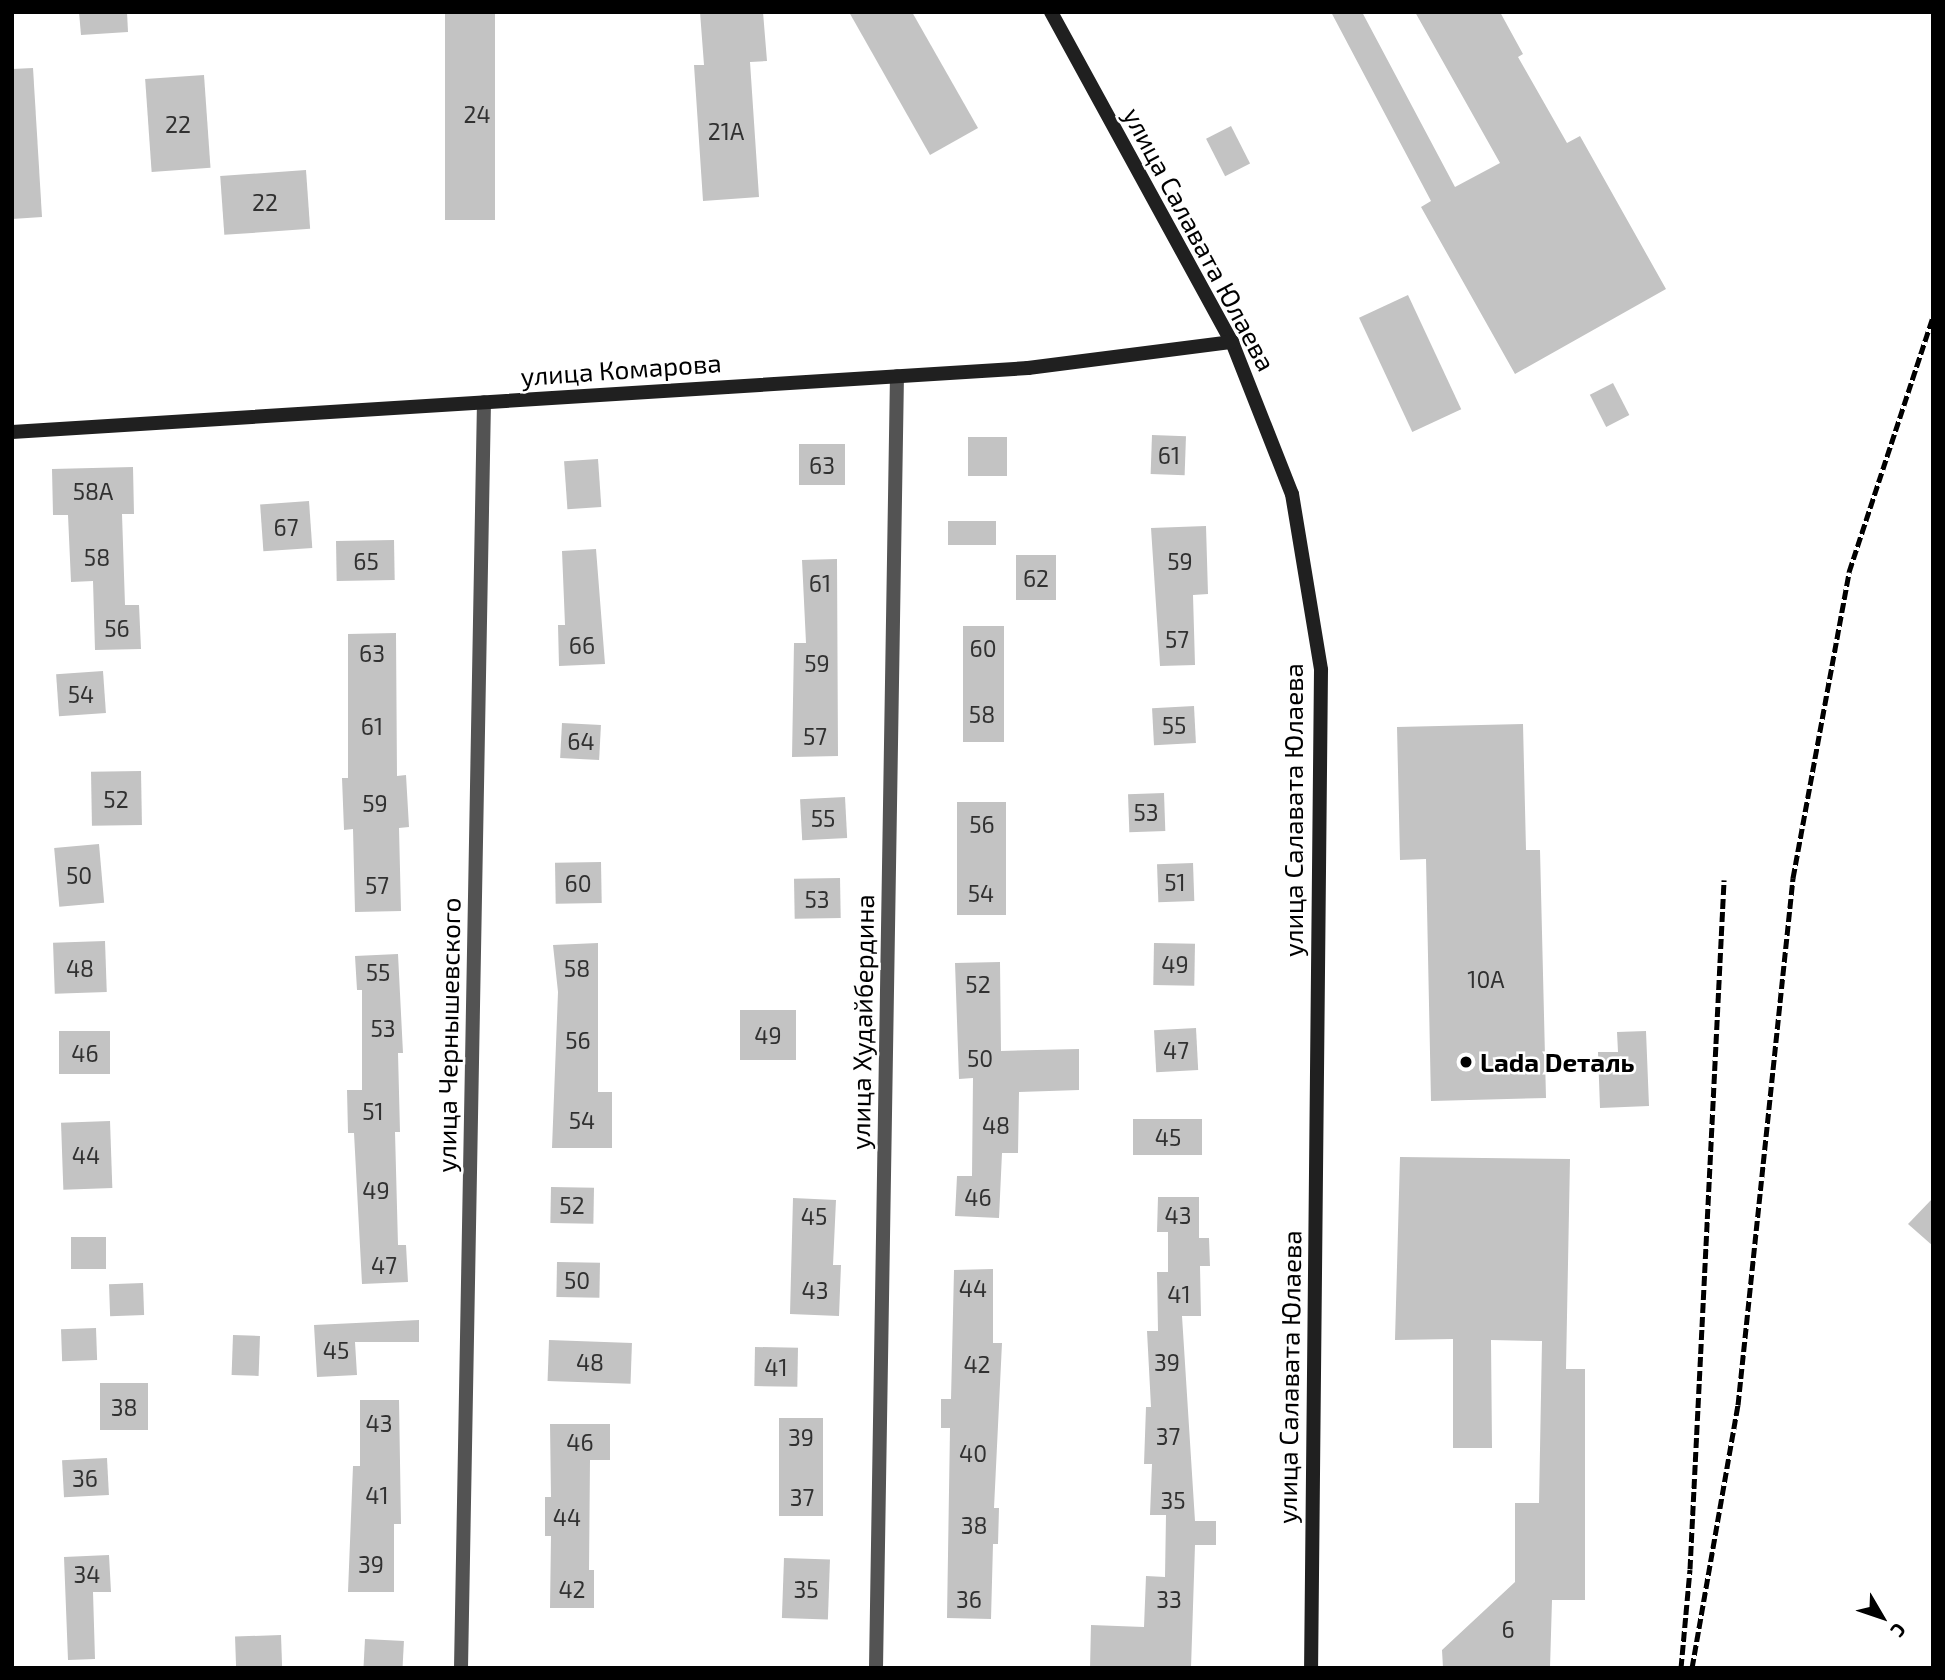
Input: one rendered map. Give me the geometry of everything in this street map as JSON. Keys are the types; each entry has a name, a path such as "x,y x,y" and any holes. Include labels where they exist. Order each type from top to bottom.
{"street":[{"name":"улица Салавата Юлаева","path":"1051,12 1232,342 1292,494 1321,670 1311,1668"},
{"name":"улица Комарова","path":"12,433 1028,368 1232,342"},
{"name":"улица Худайбердина","path":"876,1668 897,376"},
{"name":"улица Чернышевского","path":"461,1668 484,402"}],"building":[{"path":"79,12 127,12 128,32 81,35"},
{"path":"445,12 495,12 495,220 445,220"},
{"path":"700,12 763,12 767,61 750,62 759,197 703,201 694,65 704,65"},
{"path":"849,12 912,12 978,128 930,155"},
{"path":"1331,12 1362,12 1455,187 1500,163 1415,12 1500,12 1523,54 1518,57 1567,143 1580,136 1666,289 1515,374 1421,207 1431,201"},
{"path":"33,68 42,217 12,219 12,69"},
{"path":"204,75 210,168 152,172 145,79"},
{"path":"1231,126 1250,163 1225,176 1206,139"},
{"path":"306,170 310,229 224,235 220,176"},
{"path":"1408,295 1461,409 1412,432 1359,318"},
{"path":"1613,383 1629,415 1606,427 1590,395"},
{"path":"1152,435 1186,436 1185,475 1151,474"},
{"path":"968,437 1007,437 1007,476 968,476"},
{"path":"799,444 845,444 845,485 799,485"},
{"path":"598,459 601,507 567,509 564,461"},
{"path":"133,467 134,514 122,514 125,605 139,605 141,649 95,650 93,581 71,582 68,515 53,515 52,469"},
{"path":"309,501 312,548 263,551 260,504"},
{"path":"948,521 996,521 996,545 948,545"},
{"path":"1206,526 1208,594 1193,595 1195,665 1160,666 1151,528"},
{"path":"394,540 395,580 337,581 336,541"},
{"path":"596,549 605,664 559,666 558,625 565,625 562,551"},
{"path":"1016,555 1056,555 1056,600 1016,600"},
{"path":"837,559 838,756 792,757 794,643 806,643 802,560"},
{"path":"963,626 1004,626 1004,742 963,742"},
{"path":"396,633 397,776 406,775 409,827 399,828 401,911 355,912 353,829 344,830 342,778 348,778 348,634"},
{"path":"103,671 106,713 59,716 56,674"},
{"path":"1194,706 1196,743 1154,745 1152,708"},
{"path":"562,723 601,725 599,760 560,758"},
{"path":"1523,724 1526,850 1540,850 1546,1098 1431,1101 1426,859 1400,860 1397,727"},
{"path":"141,771 142,825 92,826 91,772"},
{"path":"1164,793 1165,831 1129,832 1128,794"},
{"path":"845,797 847,838 802,840 800,799"},
{"path":"957,802 1006,802 1006,915 957,915"},
{"path":"99,844 104,903 59,907 54,848"},
{"path":"601,862 602,903 556,904 555,863"},
{"path":"1193,863 1194,901 1158,902 1157,864"},
{"path":"840,878 841,918 795,919 794,879"},
{"path":"105,941 107,992 55,994 53,943"},
{"path":"598,943 598,1092 612,1092 612,1148 552,1148 558,992 553,945"},
{"path":"1154,943 1195,944 1194,986 1153,985"},
{"path":"398,954 403,1053 398,1053 400,1132 395,1132 398,1245 406,1245 408,1282 362,1284 354,1133 348,1133 347,1090 362,1090 362,990 357,990 355,956"},
{"path":"1000,962 1001,1051 1079,1049 1079,1090 1019,1092 1018,1153 1002,1153 999,1218 955,1216 957,1176 972,1176 973,1078 959,1079 955,963"},
{"path":"740,1010 796,1010 796,1060 740,1060"},
{"path":"1196,1028 1198,1070 1156,1072 1154,1030"},
{"path":"59,1031 110,1031 110,1074 59,1074"},
{"path":"1646,1031 1649,1106 1600,1108 1598,1052 1618,1052 1617,1032"},
{"path":"1133,1119 1202,1119 1202,1155 1133,1155"},
{"path":"110,1121 112,1188 63,1190 61,1123"},
{"path":"1400,1157 1570,1159 1566,1369 1585,1369 1585,1600 1552,1600 1550,1668 1443,1668 1442,1650 1515,1582 1515,1503 1539,1503 1542,1341 1491,1340 1492,1448 1453,1448 1453,1339 1395,1340"},
{"path":"551,1187 594,1188 593,1224 550,1223"},
{"path":"1158,1197 1199,1197 1199,1238 1209,1238 1210,1266 1200,1266 1201,1316 1182,1316 1195,1521 1216,1521 1216,1545 1195,1545 1191,1668 1090,1668 1091,1625 1144,1627 1146,1576 1165,1577 1166,1515 1150,1515 1152,1464 1144,1464 1146,1407 1151,1407 1147,1331 1158,1331 1157,1272 1168,1272 1168,1232 1157,1232"},
{"path":"793,1198 836,1200 833,1265 841,1265 839,1316 790,1314"},
{"path":"1933,1198 1933,1246 1908,1224"},
{"path":"71,1237 106,1237 106,1269 71,1269"},
{"path":"557,1262 600,1263 599,1298 556,1297"},
{"path":"993,1269 993,1343 1002,1343 994,1508 999,1508 998,1544 993,1544 991,1619 947,1618 950,1428 941,1428 941,1399 951,1399 954,1270"},
{"path":"143,1283 144,1315 110,1316 109,1284"},
{"path":"419,1320 419,1342 355,1342 357,1375 317,1377 314,1325"},
{"path":"96,1328 97,1360 62,1361 61,1329"},
{"path":"233,1335 260,1336 259,1376 232,1375"},
{"path":"549,1340 632,1343 631,1384 548,1381"},
{"path":"755,1347 798,1348 797,1387 754,1386"},
{"path":"100,1383 148,1383 148,1430 100,1430"},
{"path":"360,1400 399,1400 401,1524 394,1524 394,1592 348,1592 353,1466 360,1466"},
{"path":"779,1418 823,1418 823,1516 779,1516"},
{"path":"550,1424 610,1424 610,1460 590,1460 589,1570 594,1570 594,1608 550,1608 551,1536 545,1536 545,1497 551,1497"},
{"path":"107,1458 109,1495 64,1497 62,1460"},
{"path":"109,1555 111,1592 93,1592 95,1659 68,1660 64,1557"},
{"path":"784,1558 830,1560 828,1620 782,1618"},
{"path":"281,1635 282,1668 236,1668 235,1637"},
{"path":"365,1639 404,1641 403,1668 363,1668"}],"railway":[{"path":"1692,1668 1738,1405 1793,878 1849,572 1933,317"},
{"path":"1681,1668 1690,1569 1724,880"}],"place":[{"name":"Lada Dеталь","path":"1466,1062"}]}
